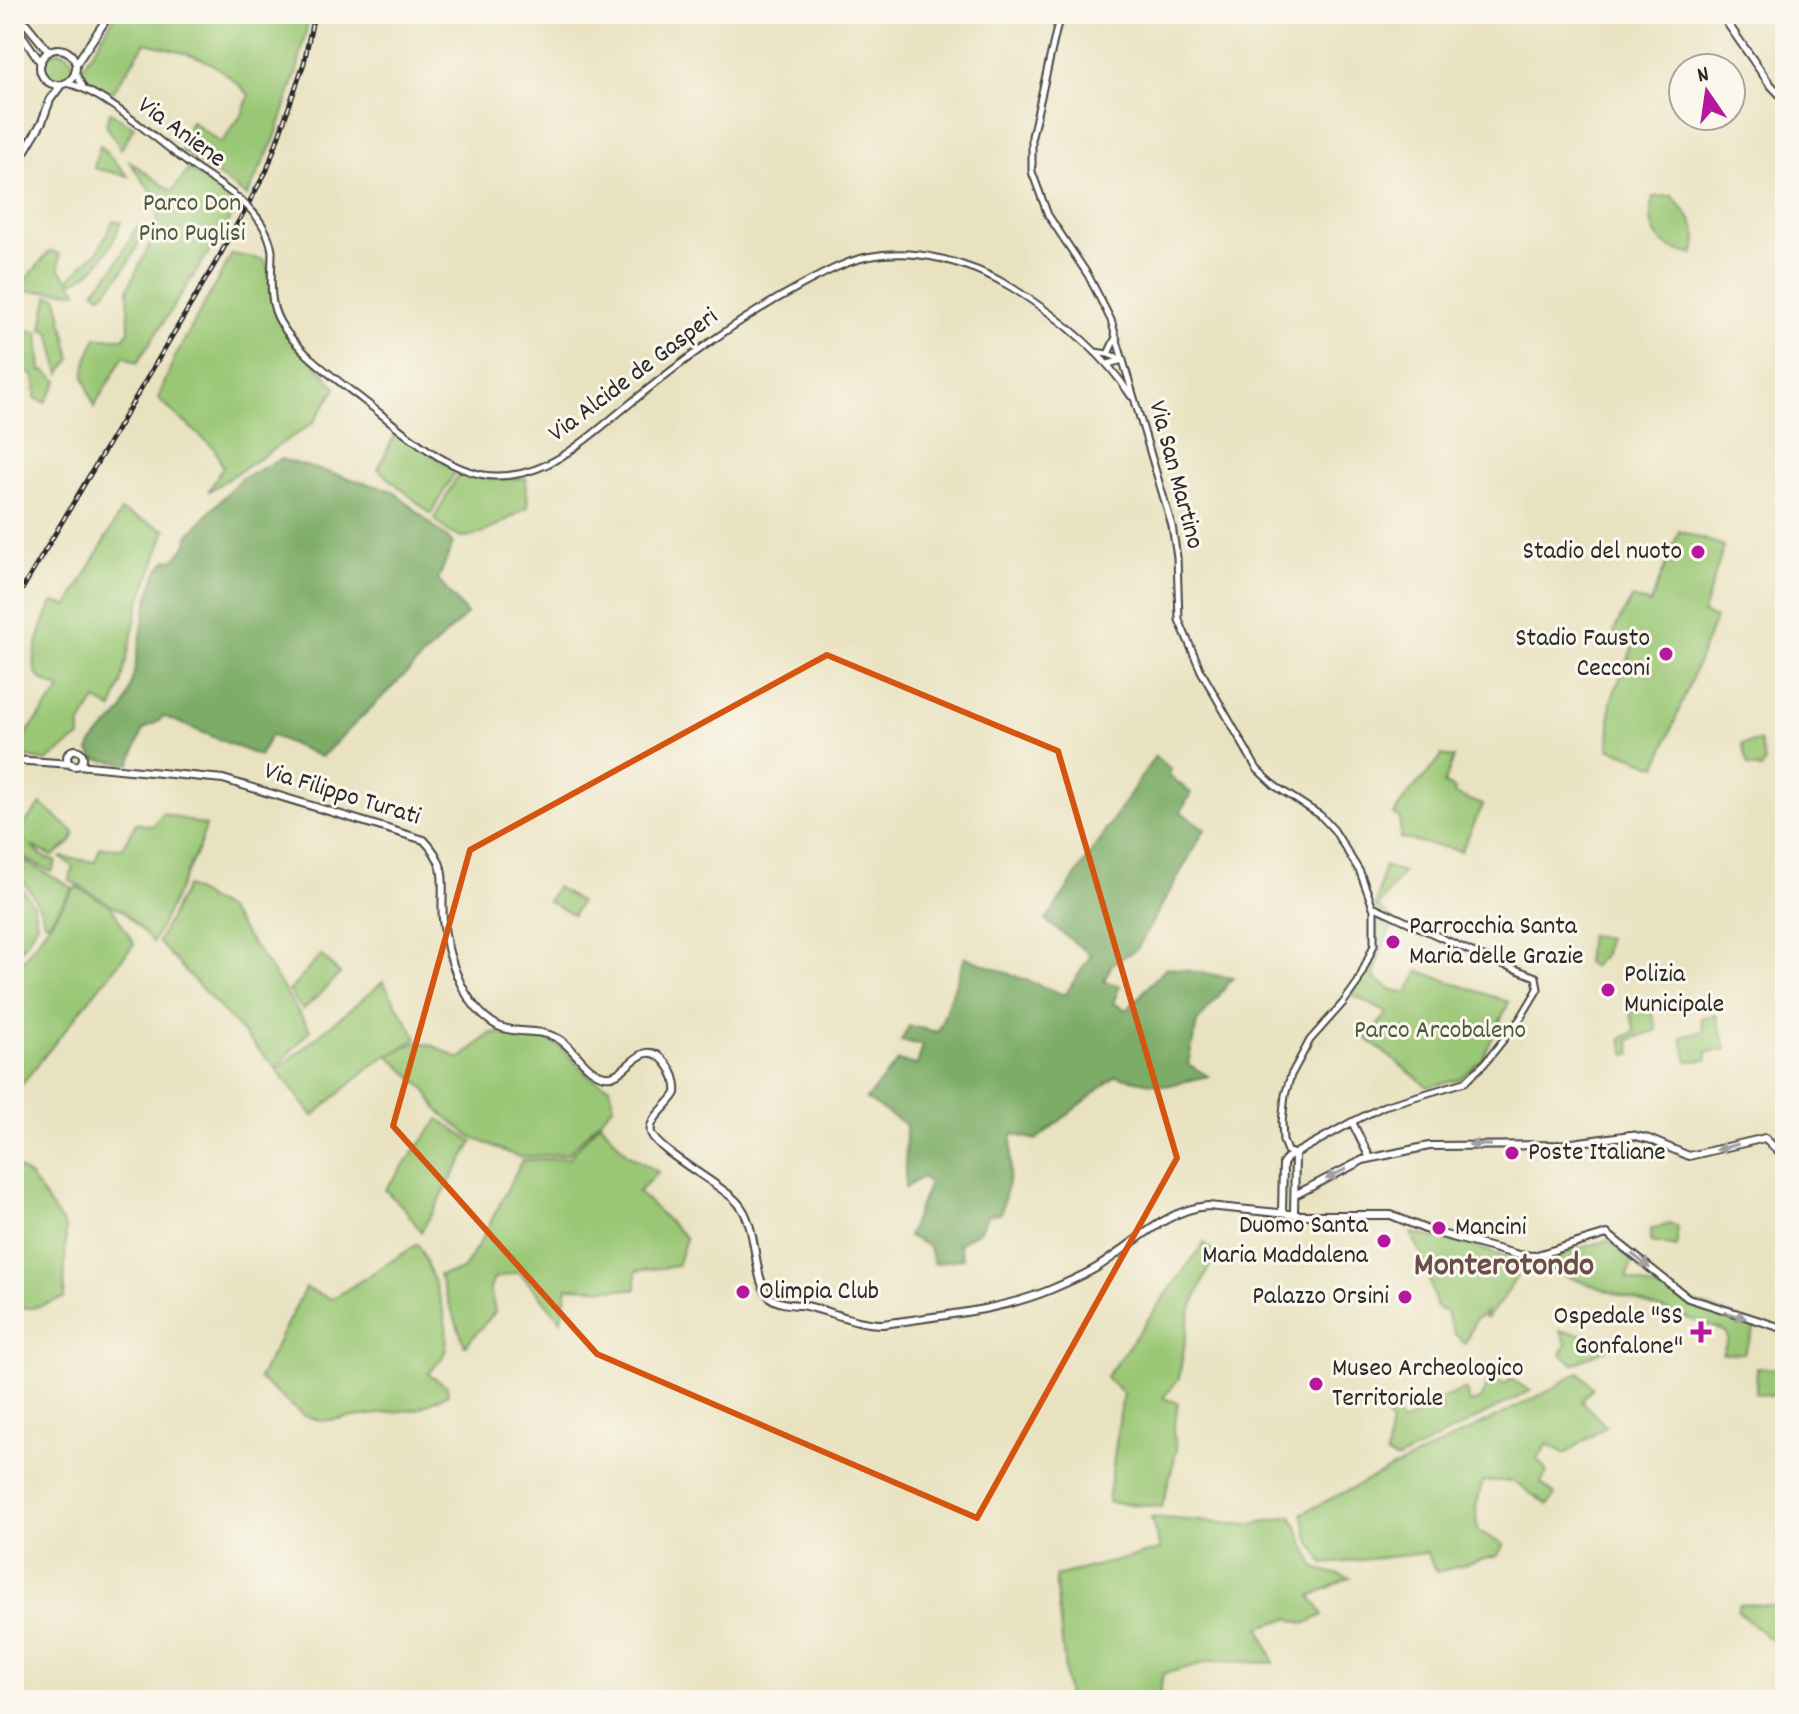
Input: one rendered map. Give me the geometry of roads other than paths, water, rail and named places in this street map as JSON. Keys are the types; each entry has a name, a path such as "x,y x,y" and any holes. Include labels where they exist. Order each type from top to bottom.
{"main road":[{"path":"18,14 49,52"},
{"path":"14,169 42,122 50,100 76,68 110,14"},
{"path":"1721,14 1769,83 1785,100"},
{"path":"14,24 41,63 42,75 46,80 64,83"},
{"path":"41,63 49,52 82,47 92,40"},
{"path":"63,49 72,55 76,68"},
{"path":"46,80 50,100"},
{"name":"Via Filippo Turati","path":"68,753 78,752 106,768"},
{"path":"68,753 66,759 75,764 85,758"},
{"path":"47,762 68,753"},
{"name":"Via Filippo Turati","path":"14,760 223,779 424,840 437,854 443,876 444,924 454,969 482,1014 510,1030 555,1036 591,1069 605,1076 618,1073 638,1056 655,1055 670,1068 677,1089 674,1098 654,1120 652,1134 667,1150 737,1202 752,1231 765,1291 774,1301 807,1306 866,1324 1006,1306 1051,1290 1095,1269 1168,1219 1191,1209 1210,1206 1282,1213"},
{"path":"1370,1158 1352,1122 1286,1159 1283,1164 1282,1213 1394,1216 1474,1244 1534,1256 1607,1234 1674,1289 1698,1303 1785,1329"},
{"path":"1299,1194 1370,1158 1433,1145 1558,1145 1633,1135 1689,1156 1765,1138 1785,1158"},
{"path":"1294,1214 1299,1194 1295,1154"}],"street":[{"name":"Via San Martino","path":"1060,14 1032,136 1032,172 1051,220 1088,275 1114,326 1172,526 1177,557 1178,614 1191,653 1249,758 1271,783 1320,815 1331,827 1357,865 1374,906"},
{"name":"Via Aniene","path":"76,68 79,82 87,90 258,215 268,233 272,251"},
{"name":"Via Aniene","path":"64,83 87,90"},
{"name":"Via Alcide de Gasperi","path":"272,251 275,311 292,337 341,383 448,462 489,476 523,474 558,459 684,360 742,320 820,275 869,257 897,255 945,259 984,272 1037,304 1095,352 1136,403"},
{"path":"1108,354 1115,343 1114,326"},
{"path":"1095,352 1123,360"},
{"path":"1107,364 1123,360"},
{"path":"1295,1154 1286,1150 1282,1135 1290,1078 1306,1046 1353,990 1370,957 1376,934 1374,906 1485,958 1536,977 1538,989 1520,1019 1485,1063 1465,1082 1384,1106 1352,1122"}],"railway":[{"path":"14,603 267,170 304,63 314,14"}],"place":[{"name":"Stadio del nuoto","path":"1698,552"},
{"name":"Stadio Fausto Cecconi","path":"1666,654"},
{"name":"Parrocchia Santa Maria delle Grazie","path":"1393,942"},
{"name":"Polizia Municipale","path":"1608,990"},
{"name":"Poste Italiane","path":"1512,1153"},
{"name":"Mancini","path":"1439,1228"},
{"name":"Duomo Santa Maria Maddalena","path":"1384,1241"},
{"name":"Olimpia Club","path":"743,1292"},
{"name":"Palazzo Orsini","path":"1405,1297"},
{"name":"Ospedale \"SS Gonfalone\"","path":"1701,1332"},
{"name":"Museo Archeologico Territoriale","path":"1316,1384"}],"district":[{"name":"Monterotondo","path":"1504,1267"}],"park label":[{"name":"Parco Don Pino Puglisi","path":"192,219"},
{"name":"Parco Arcobaleno","path":"1440,1031"}]}
